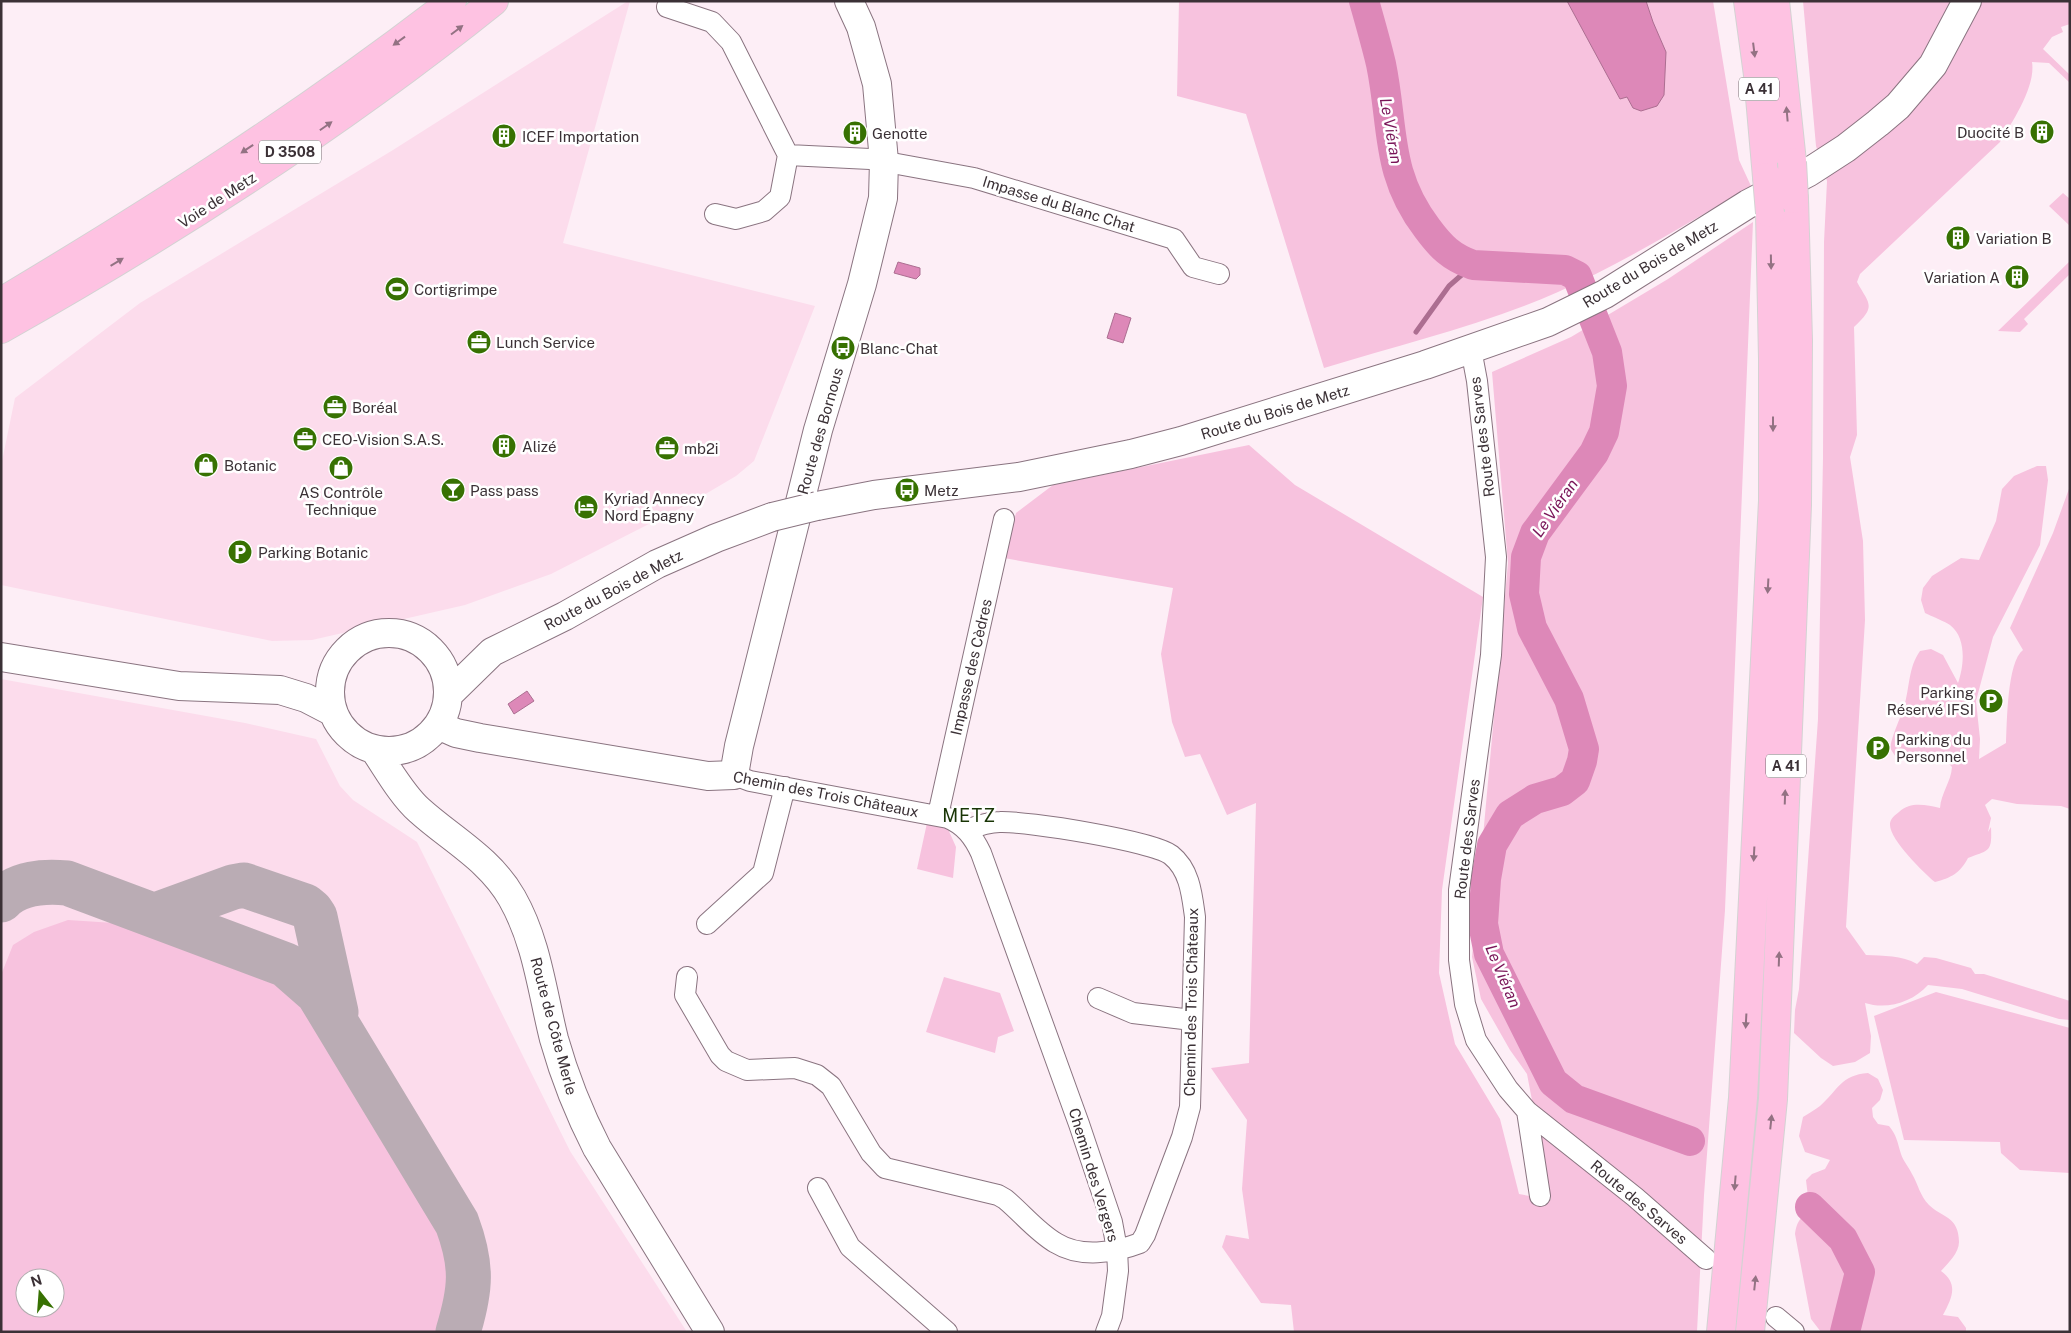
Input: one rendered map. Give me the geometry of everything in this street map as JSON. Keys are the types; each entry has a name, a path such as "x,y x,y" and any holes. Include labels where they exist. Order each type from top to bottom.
{"highway":[{"name":"Voie de Metz","path":"1,302 175,196 288,121 452,1"},
{"name":"Voie de Metz","path":"1,329 180,224 287,153 389,81 494,1"},
{"name":"A 41","path":"1721,1332 1743,1098 1773,501 1770,213 1758,75 1748,1"},
{"name":"A 41","path":"1750,1332 1773,1099 1797,505 1798,340 1794,198 1775,1"},
{"path":"1,288 175,196"},
{"path":"1,348 75,287"}],"main road":[{"name":"Route des Bornous","path":"734,775 739,746 804,485 874,239 882,198 884,161 877,84 864,35 849,1"},
{"name":"Route du Bois de Metz","path":"448,695 492,652 565,616 657,564 716,538 772,517 874,495 1020,477 1131,454 1181,441 1471,349 1548,322 1605,294 1748,204 1809,172 1846,148 1878,123 1908,95 1932,65 1967,1"},
{"path":"388,633 403,634 416,639 428,647 440,661 447,677 448,695 445,712 438,725 427,737 415,745 402,749 388,751 374,749 357,741 343,728 334,712 330,698 330,684 334,671 343,655 357,642 374,635 388,633"},
{"name":"Route du Bois de Metz","path":"428,647 452,652 492,652"},
{"path":"5,658 179,686 280,690 306,698 334,712"},
{"path":"280,690 334,671"},
{"name":"Chemin des Trois Châteaux","path":"438,725 456,733 480,738 708,776 734,775"},
{"path":"406,794 415,745"},
{"name":"Route de Côte Merle","path":"374,749 419,810 482,860 511,896 530,938 559,1054 570,1090 583,1120 598,1148 710,1332"}],"street":[{"path":"667,7 712,22 731,42 788,154 780,197 764,211 736,219 715,214"},
{"name":"Impasse du Blanc Chat","path":"788,154 884,161 974,178 1174,239 1193,267 1219,274"},
{"name":"Route des Sarves","path":"1471,349 1496,557 1491,655 1459,890 1459,960 1465,1004 1476,1040 1508,1089 1528,1111 1635,1197 1706,1259"},
{"name":"Impasse des Cèdres","path":"938,816 1004,519"},
{"name":"Chemin des Trois Châteaux","path":"734,775 750,780 938,816 955,821 967,830 1001,822 1065,829 1148,846 1170,854 1182,866 1190,886 1193,904 1194,955 1190,1107 1143,1240 1135,1245 1117,1249"},
{"path":"707,924 763,873 785,787"},
{"name":"Chemin des Vergers","path":"687,977 685,996 723,1059 747,1070 795,1068 824,1079 831,1086 871,1153 885,1168 998,1195 1013,1205 1050,1238 1065,1247 1084,1252 1117,1249 1112,1222 1079,1124 982,853 967,830"},
{"path":"1098,998 1134,1014 1192,1020"},
{"path":"1528,1111 1540,1196"},
{"path":"818,1188 850,1246 947,1332"},
{"path":"1109,1324 1117,1292 1117,1249"},
{"path":"1776,1316 1794,1332"}],"shaded area":[{"path":"630,1 563,243 815,306 754,461 736,476 692,502 551,574 465,605 312,640 272,641 1,585 1,466 15,398 140,303 393,150"},
{"path":"1179,1 1713,1 1739,160 1751,186 1632,255 1530,304 1472,324 1324,368 1246,114 1177,96"},
{"path":"1567,1 1646,1 1666,52 1664,95 1657,106 1641,111 1633,108 1627,97 1620,99"},
{"path":"1803,1 2070,1 2070,24 2061,27 2063,32 2052,37 2043,49 2070,75 2070,83 2049,63 2032,62 2031,82 2027,92 2017,114 2000,142 1860,274 1857,282 1869,305 1866,314 1854,327 1857,435 1850,457 1863,541 1865,620 1846,927 1866,955 1899,957 1917,964 1924,957 1936,958 1971,968 1975,974 1984,974 2070,1001 2070,1020 2059,1019 1962,989 1928,985 1915,996 1899,1003 1882,1006 1865,1003 1871,1036 1870,1053 1855,1062 1833,1066 1821,1058 1794,1033 1795,1010 1799,989 1818,719 1823,458 1824,242 1827,181 1816,146"},
{"path":"2063,193 2070,199 2070,226 2049,206"},
{"path":"1753,222 1725,910 1704,1195 1697,1332 1294,1332 1291,1305 1261,1303 1222,1247 1226,1235 1249,1239 1242,1189 1247,1120 1211,1068 1249,1063 1256,803 1227,815 1200,754 1185,757 1172,722 1161,654 1173,588 1004,558 1016,513 1053,485 1249,445 1295,485 1483,597 1442,890 1439,973 1455,1044 1500,1119 1519,1194 1551,1200 1527,1074 1510,1050 1481,999 1472,957 1508,563 1492,372 1571,337 1668,279"},
{"path":"2070,261 2070,274 2024,319 2028,324 2020,332 1998,331"},
{"path":"898,262 920,268 920,275 916,279 894,273"},
{"path":"1115,313 1131,318 1123,343 1107,338"},
{"path":"2037,466 2046,466 2048,480 2040,545 1993,637 1976,701 1980,739 1979,759 2006,743 2011,679 2018,657 2023,650 2010,628 2053,533 2070,486 2070,809 2061,806 2017,804 1992,799 1985,805 1991,818 1988,832 1991,827 1991,841 1988,849 1968,858 1962,868 1946,879 1935,882 1901,847 1891,830 1890,824 1894,816 1908,806 1919,805 1940,808 1952,767 1939,757 1932,755 1897,759 1890,748 1906,700 1913,664 1920,651 1931,649 1943,655 1958,683 1962,669 1963,652 1959,637 1950,625 1925,613 1921,600 1923,588 1932,576 1961,558 1979,560 1996,521 2002,489 2014,476"},
{"path":"1,679 245,723 316,739 340,786 353,800 417,842 570,1151 687,1332 1,1332"},
{"path":"527,691 534,701 514,714 508,704"},
{"path":"927,823 948,829 956,847 953,878 917,869"},
{"path":"68,920 114,923 252,971 281,989 298,1003 320,1029 440,1233 447,1258 448,1294 439,1332 1,1332 1,975 13,945 34,932"},
{"path":"944,977 1000,993 1014,1031 998,1037 995,1053 926,1032"},
{"path":"1936,992 2070,1028 2070,1173 2020,1170 2001,1153 2000,1142 1904,1140 1874,1016"},
{"path":"1868,1073 1878,1079 1883,1090 1880,1100 1872,1108 1873,1117 1878,1124 1889,1126 1894,1133 1902,1157 1911,1171 1921,1194 1929,1205 1949,1218 1956,1227 1959,1246 1953,1258 1941,1271 1947,1276 1952,1286 1951,1297 1943,1315 1958,1317 1966,1328 1966,1332 1821,1332 1811,1319 1795,1234 1797,1224 1805,1212 1807,1204 1806,1180 1812,1174 1825,1169 1830,1160 1805,1152 1799,1136 1803,1117 1820,1106 1846,1080 1859,1074"}],"waterway":[{"name":"Le Viéran","path":"1364,1 1381,64 1397,169 1413,208 1437,241 1452,255 1465,262 1473,265 1565,270 1577,276 1607,352 1612,386 1604,432 1594,453 1535,533 1526,557 1524,594 1532,628 1569,699 1584,749 1582,761 1575,781 1562,791 1535,799 1510,815 1492,845 1486,879 1483,924 1489,954 1553,1082 1574,1099 1690,1141"},
{"path":"1416,332 1449,286 1473,265"},
{"name":"Le Viéran","path":"1810,1207 1843,1239 1860,1272 1845,1332"}],"taxiway":[{"path":"1,900 15,889 23,886 49,882 67,883 286,965 318,993 457,1223 468,1265 468,1290 458,1332"},
{"path":"156,915 233,887 244,885 305,906 315,917 336,1012"}],"place":[{"name":"Duocité B","path":"2042,132"},
{"name":"Genotte","path":"855,133"},
{"name":"ICEF Importation","path":"504,136"},
{"name":"Variation B","path":"1958,238"},
{"name":"Variation A","path":"2017,277"},
{"name":"Cortigrimpe","path":"397,289"},
{"name":"Lunch Service","path":"479,342"},
{"name":"Blanc-Chat","path":"843,348"},
{"name":"Boréal","path":"335,407"},
{"name":"CEO-Vision S.A.S.","path":"305,439"},
{"name":"Alizé","path":"504,446"},
{"name":"mb2i","path":"667,448"},
{"name":"Botanic","path":"206,465"},
{"name":"AS Contrôle Technique","path":"341,468"},
{"name":"Pass pass","path":"453,490"},
{"name":"Metz","path":"907,490"},
{"name":"Kyriad Annecy Nord Épagny","path":"586,507"},
{"name":"Parking Botanic","path":"240,552"},
{"name":"Parking Réservé IFSI","path":"1991,701"},
{"name":"Parking du Personnel","path":"1878,748"}],"district":[{"name":"METZ","path":"969,815"}]}
